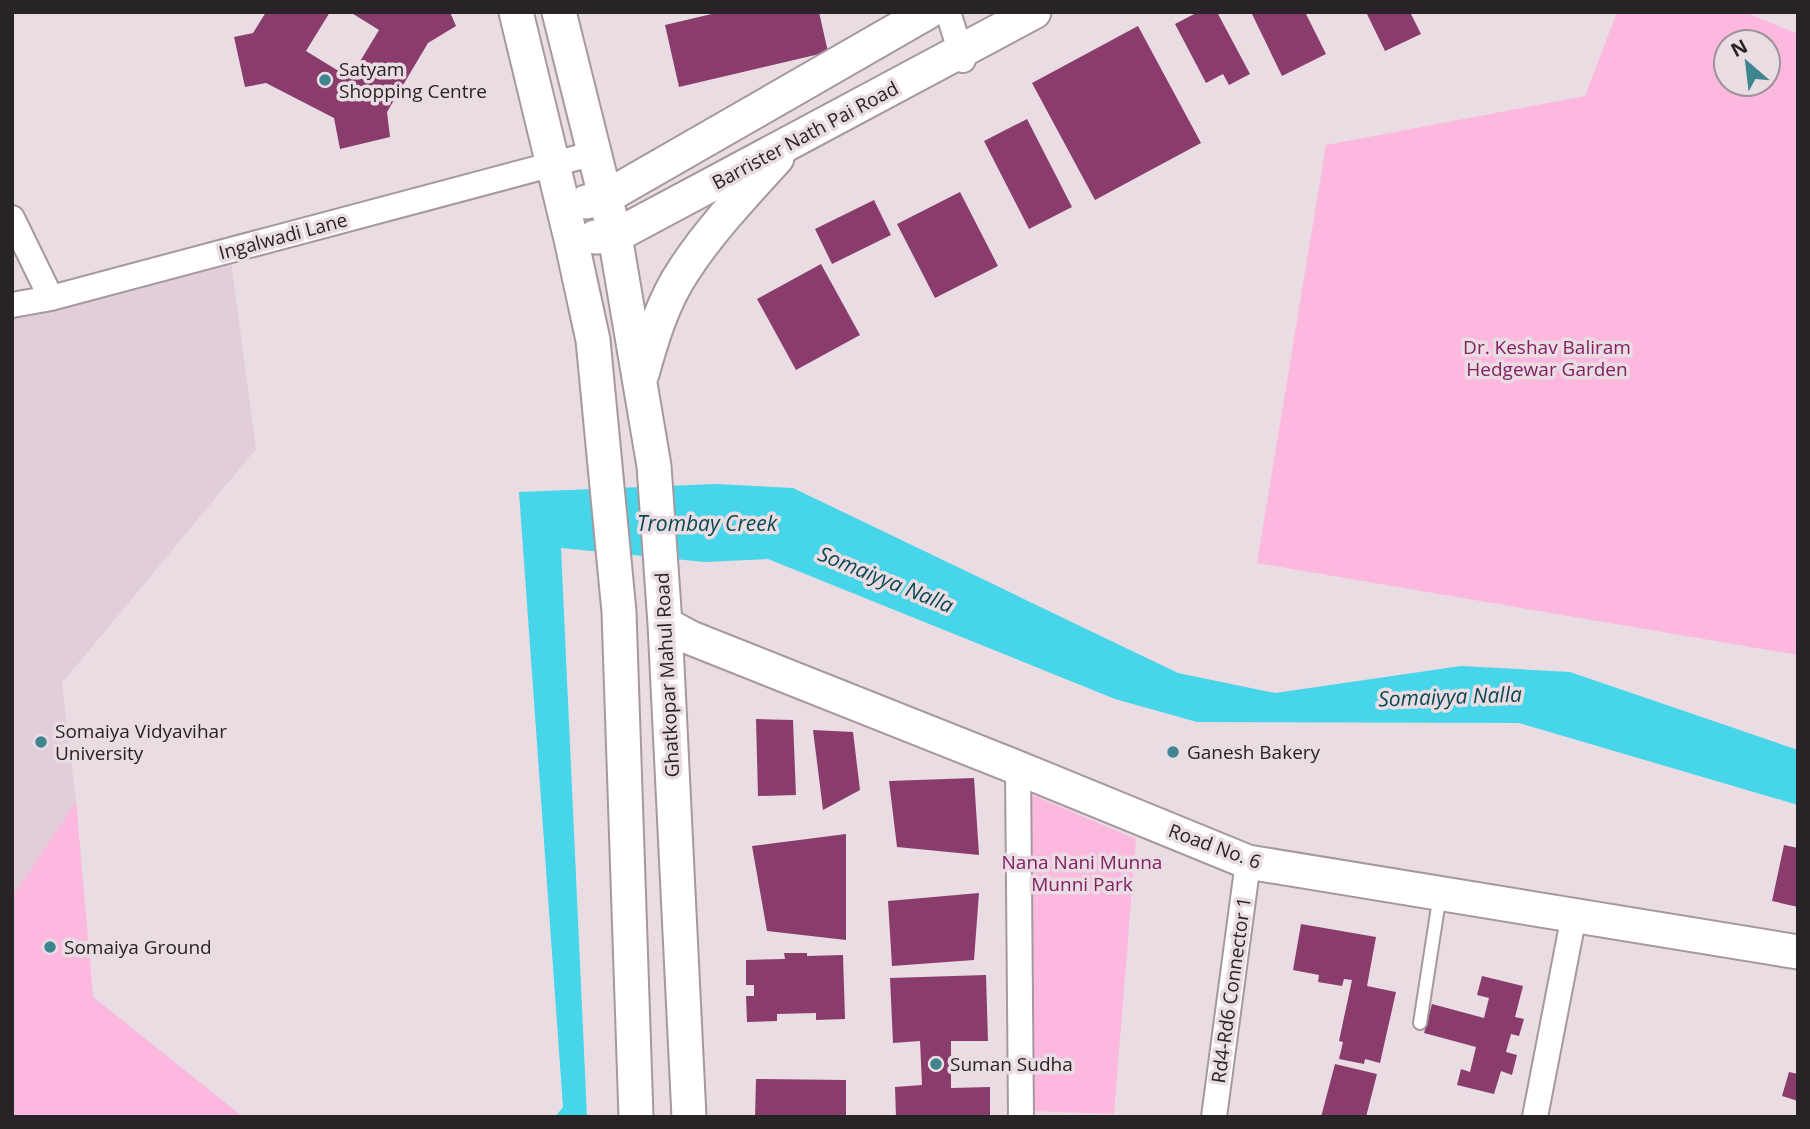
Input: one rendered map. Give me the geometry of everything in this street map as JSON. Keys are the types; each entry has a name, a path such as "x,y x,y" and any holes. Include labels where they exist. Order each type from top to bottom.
{"street":[{"path":"516,12 554,164 593,340 619,612 636,1117"},
{"name":"Ghatkopar Mahul Road","path":"559,12 615,236 654,466 665,624 690,1117"},
{"path":"564,207 606,197 928,12"},
{"path":"948,12 961,56"},
{"name":"Barrister Nath Pai Road","path":"571,239 615,236 793,141 961,56 1034,12"},
{"path":"640,381 654,330 683,270 745,193 793,141"},
{"name":"Ingalwadi Lane","path":"12,305 51,298 596,153"},
{"path":"12,218 51,298"},
{"name":"Road No. 6","path":"665,624 691,638 1248,862 1798,952"},
{"path":"1018,768 1021,1117"},
{"name":"Rd4-Rd6 Connector 1","path":"1214,1117 1248,862"},
{"path":"1535,1117 1574,915"}],"lane":[{"path":"1420,1023 1440,894"}],"shaded area":[{"name":"Somaiya Vidyavihar University","path":"230,254 256,449 62,683 76,801 93,997 243,1117 12,1117 12,309"}],"green space":[{"name":"Dr. Keshav Baliram Hedgewar Garden","path":"1617,12 1745,12 1798,34 1798,655 1257,563 1326,145 1585,96"},
{"name":"Nana Nani Munna Munni Park","path":"1030,794 1136,839 1114,1114 1031,1111"},
{"name":"Somaiya Ground","path":"76,801 93,997 243,1117 12,1117 12,897"}],"water":[{"name":"Trombay Creek","path":"716,484 793,488 1178,673 1275,693 1461,666 1570,672 1798,750 1798,805 1519,723 1197,722 1115,699 768,559 705,562 561,548 587,1117 555,1117 563,1107 519,492"}],"building":[{"name":"Satyam Shopping Centre","path":"266,12 330,12 306,51 350,78 379,30 350,12 450,12 456,26 428,43 387,112 390,137 340,149 334,118 266,83 245,87 234,37 253,33"},
{"path":"720,12 819,12 828,52 679,87 665,25"},
{"path":"1198,12 1217,12 1250,74 1229,85 1223,74 1206,83 1175,24"},
{"path":"1251,12 1305,12 1326,54 1282,76"},
{"path":"1366,12 1410,12 1421,34 1385,51"},
{"path":"1138,26 1201,143 1095,200 1032,83"},
{"path":"1027,119 1072,207 1029,229 984,141"},
{"path":"960,192 998,266 935,298 897,224"},
{"path":"874,200 891,235 832,264 815,229"},
{"path":"821,264 860,335 796,370 757,299"},
{"path":"756,719 793,720 796,795 758,796"},
{"path":"813,730 853,732 860,790 823,810"},
{"path":"974,778 979,855 897,847 889,781"},
{"path":"846,834 846,940 767,931 752,846"},
{"path":"1784,845 1798,848 1798,907 1772,901"},
{"path":"979,893 974,960 892,966 888,901"},
{"path":"1301,924 1376,937 1367,986 1396,992 1380,1063 1365,1059 1364,1064 1339,1059 1343,1042 1339,1041 1352,980 1344,979 1342,986 1318,982 1319,975 1293,970"},
{"path":"784,953 807,953 807,956 843,955 845,1019 816,1020 816,1013 777,1014 777,1021 747,1022 746,996 754,996 754,985 746,985 746,960 785,959"},
{"name":"Suman Sudha","path":"986,975 988,1041 951,1041 951,1088 990,1087 990,1117 896,1117 895,1087 922,1085 920,1041 893,1043 890,978"},
{"path":"1482,976 1523,986 1515,1017 1524,1019 1519,1036 1511,1034 1506,1052 1517,1055 1512,1075 1501,1071 1494,1094 1457,1085 1461,1069 1470,1072 1476,1047 1424,1033 1432,1004 1484,1018 1489,998 1477,995"},
{"path":"1335,1064 1377,1074 1366,1117 1321,1117"},
{"path":"1789,1072 1798,1074 1798,1101 1782,1096"},
{"path":"756,1079 846,1080 846,1117 755,1117"}],"place":[{"name":"Satyam Shopping Centre","path":"325,80"},
{"name":"Somaiya Vidyavihar University","path":"41,742"},
{"name":"Ganesh Bakery","path":"1173,752"},
{"name":"Somaiya Ground","path":"50,947"},
{"name":"Suman Sudha","path":"936,1064"}],"water label":[{"name":"Somaiyya Nalla","path":"886,579"},
{"name":"Somaiyya Nalla","path":"1450,696"}]}
